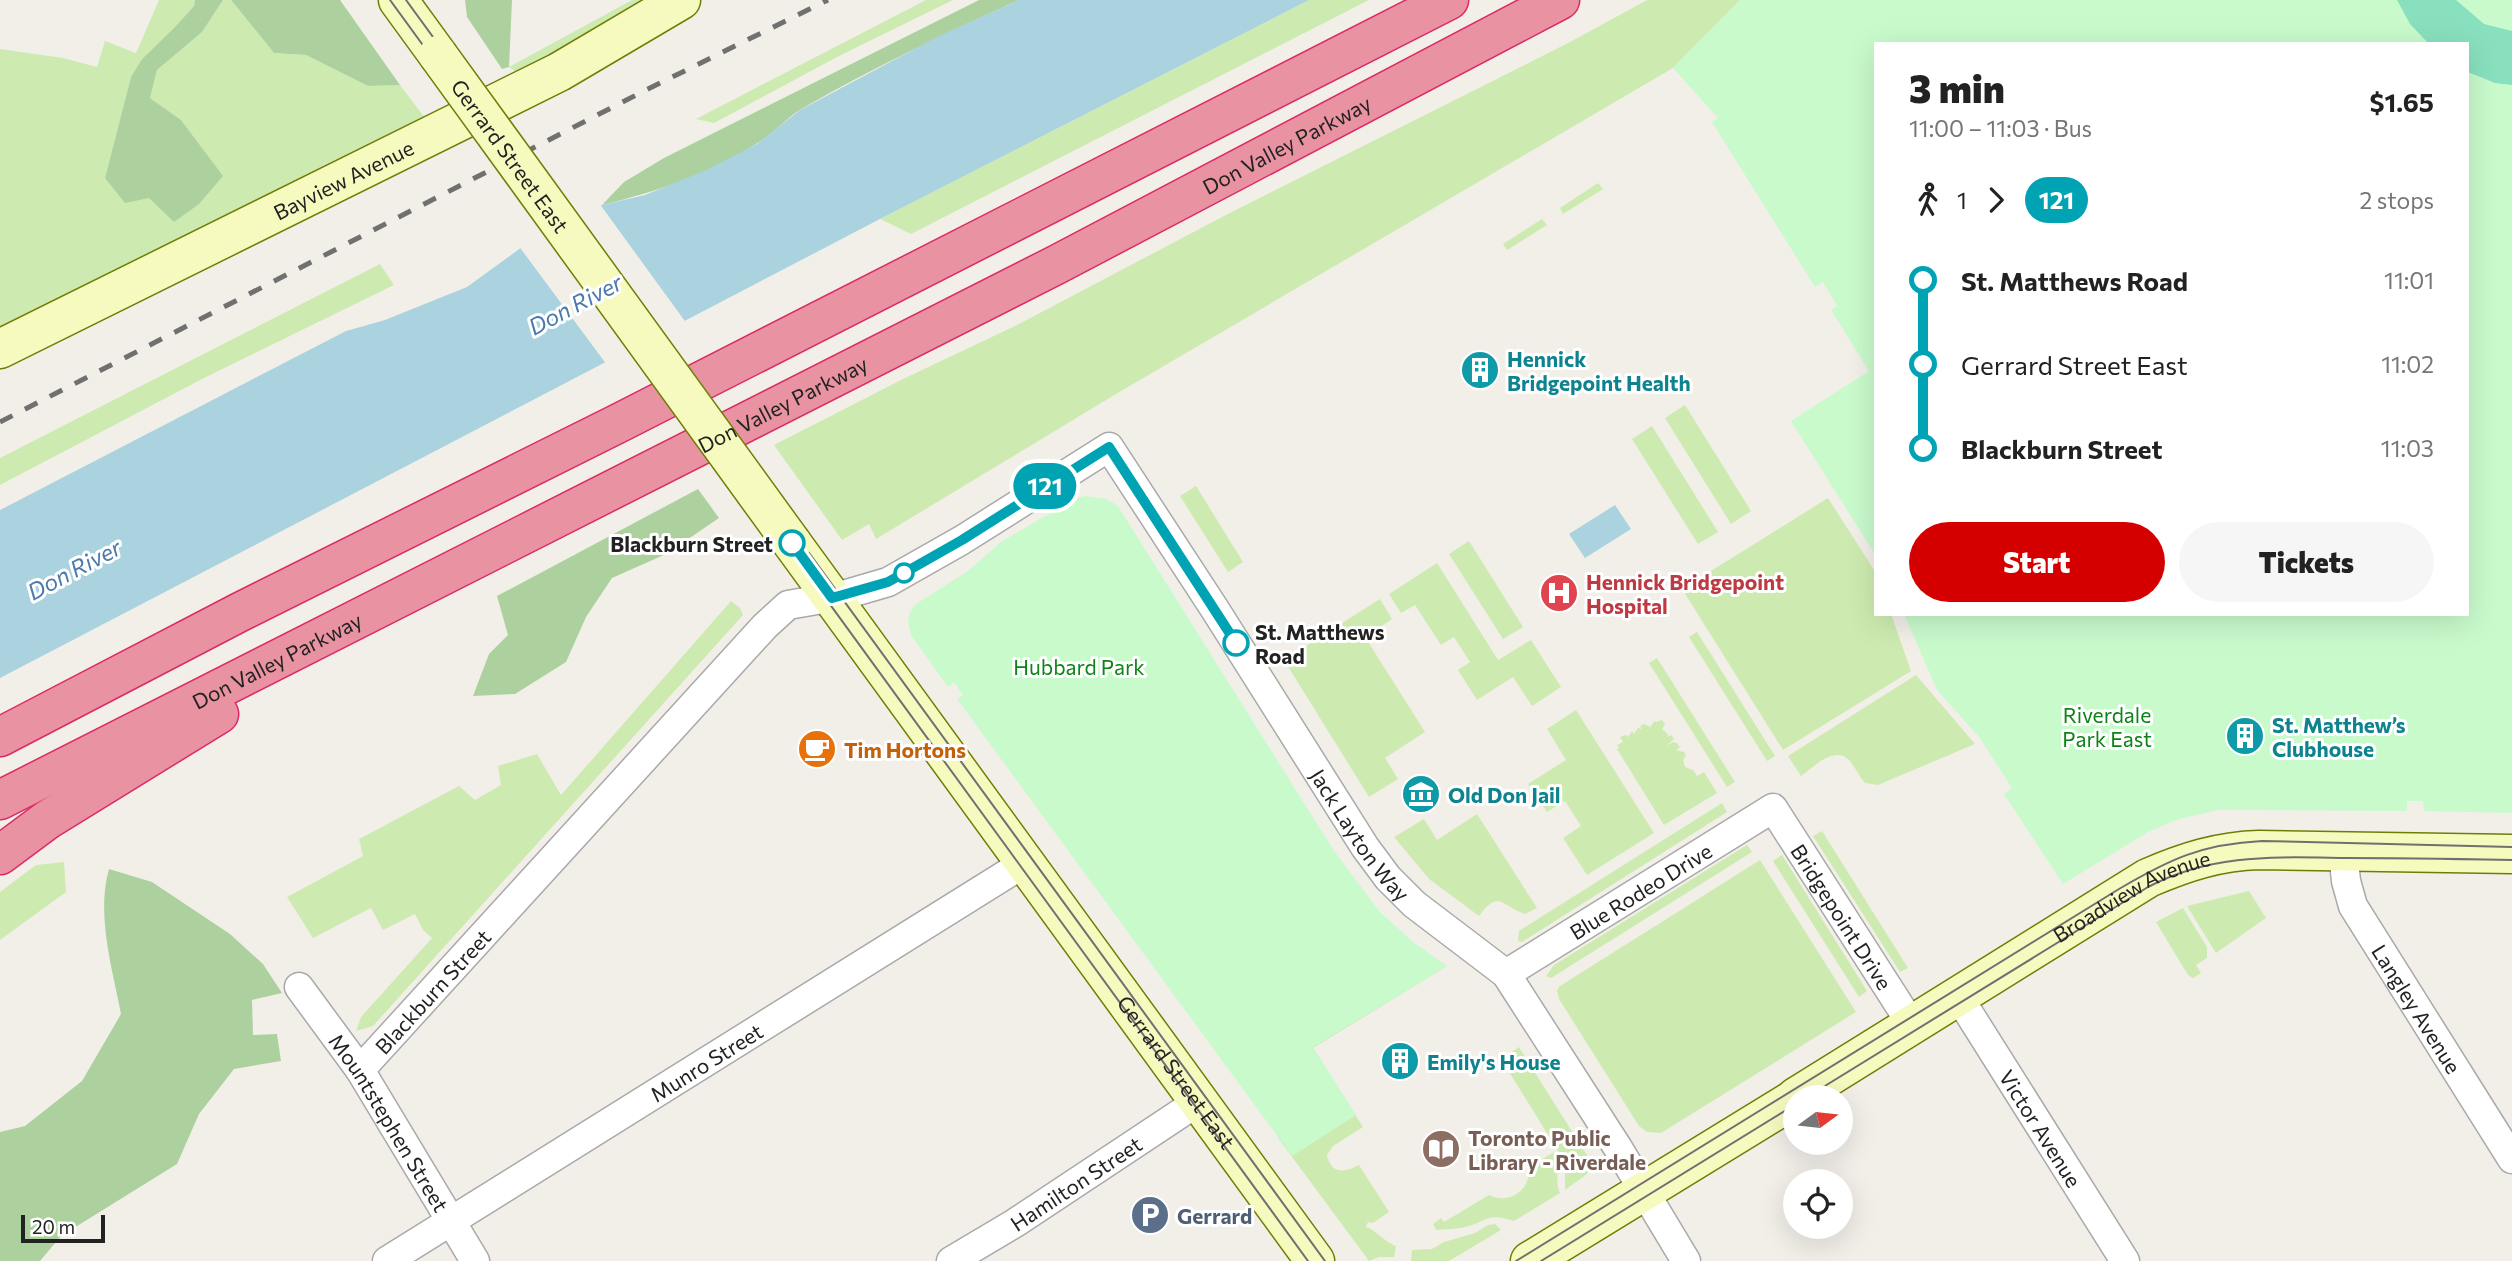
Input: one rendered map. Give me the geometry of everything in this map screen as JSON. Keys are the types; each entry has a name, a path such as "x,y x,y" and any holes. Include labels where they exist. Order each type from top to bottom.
{"highway":[{"path":"0,737 228,618 619,423 1449,0"},
{"name":"Don Valley Parkway","path":"0,800 1056,265 1560,0"},
{"path":"0,855 47,820 211,720 307,646"}],"main road":[{"name":"Gerrard Street East","path":"398,0 1315,1261"},
{"name":"Bayview Avenue","path":"0,349 559,72 681,0"},
{"name":"Broadview Avenue","path":"1815,1085 2148,878 2186,862 2240,850 2512,854"},
{"name":"Broadview Avenue","path":"1531,1261 1783,1105"}],"street":[{"name":"Jack Layton Way","path":"832,598 888,582 962,540 1109,447 1365,847 1388,878 1425,912 1506,974 1611,1137 1686,1261"},
{"name":"Blackburn Street","path":"360,1070 765,626 788,605 832,598"},
{"name":"Blue Rodeo Drive","path":"1506,974 1773,808"},
{"name":"Bridgepoint Drive","path":"1773,808 1912,1025"},
{"name":"Langley Avenue","path":"2343,851 2346,881 2353,906 2512,1159"},
{"name":"Munro Street","path":"387,1261 1026,862"},
{"name":"Mountstephen Street","path":"299,988 360,1070 475,1261"},
{"name":"Victor Avenue","path":"1958,996 2125,1261"},
{"name":"Hamilton Street","path":"951,1261 1015,1223 1199,1101"}],"green space":[{"path":"159,0 195,0 194,6 142,59 131,77 105,178 222,176 181,120 150,98 157,70 202,32 223,0 231,0 274,53 306,55 368,86 400,85 431,126 0,339 0,49 63,58 97,67 105,41 136,53"},
{"path":"195,0 223,0 202,32 157,70 150,98 181,120 223,176 199,204 174,222 149,198 125,203 105,178 131,77 142,59 194,6"},
{"path":"231,0 340,0 400,85 368,86 306,55 274,53"},
{"path":"465,0 512,0 509,67 502,69 467,17"},
{"path":"632,0 665,0 529,80 509,67"},
{"path":"926,0 953,0 839,56 714,123 696,119"},
{"path":"979,0 1019,0 909,51 829,93 797,112 762,140 720,164 662,188 602,205 624,182 664,158"},
{"path":"1309,0 1369,0 911,234 880,219"},
{"path":"1647,0 1740,0 1673,68 1116,394 876,539 869,524 842,540 774,445 1015,326"},
{"name":"Riverdale Park East","path":"1740,0 2512,0 2512,813 2424,811 2423,801 2407,801 2407,811 2218,810 2176,820 2148,832 2063,884 2004,794 2012,788 1979,737 1937,690 1905,616 2469,616 2469,42 1874,42 1874,553 1791,421 1869,371 1831,310 1837,306 1823,282 1815,287 1712,122 1718,118 1673,68"},
{"path":"2397,0 2456,0 2484,24 2512,31 2512,85 2495,83 2469,72 2469,42 2427,42 2410,24"},
{"path":"1598,183 1603,189 1563,214 1560,208"},
{"path":"1542,219 1547,225 1507,250 1503,244"},
{"path":"380,264 394,285 204,378 0,485 0,458"},
{"path":"1685,405 1751,511 1731,524 1665,418"},
{"path":"1652,426 1718,532 1698,544 1632,439"},
{"path":"1196,486 1243,562 1228,572 1180,496"},
{"path":"698,489 719,518 666,554 612,578 586,617 566,662 515,694 473,696 489,654 508,635 497,596"},
{"name":"Hubbard Park","path":"1085,496 1107,499 1118,506 1334,851 1380,912 1413,942 1447,966 1313,1047 1356,1115 1292,1156 957,699 963,695 954,682 948,687 911,635 908,622 910,612 916,604 968,571 1001,542 1074,499"},
{"path":"1828,498 1874,570 1874,616 1892,616 1911,671 1783,750 1682,589"},
{"path":"1469,541 1523,627 1503,639 1449,554"},
{"path":"1437,563 1498,660 1531,640 1561,687 1532,706 1513,677 1477,700 1458,670 1470,662 1454,637 1441,645 1415,605 1401,613 1389,594"},
{"path":"1380,599 1392,619 1365,637 1425,732 1385,758 1398,779 1369,797 1284,660"},
{"path":"731,601 740,608 743,615 373,1026 356,1031 361,1017 432,938 423,930 415,914 383,930 371,908 313,938 287,897 363,856 359,839 459,786 475,800 501,785 498,766 537,754 561,795"},
{"path":"1697,632 1775,756 1767,761 1689,637"},
{"path":"1657,658 1735,782 1727,787 1649,663"},
{"path":"1916,675 1975,744 1878,785 1865,783 1849,760 1837,755 1824,759 1801,776 1788,756"},
{"path":"1576,710 1654,833 1587,875 1563,838 1581,826 1565,801 1547,812 1528,784 1566,760 1547,729"},
{"path":"1662,720 1665,724 1662,729 1668,734 1667,737 1671,735 1674,739 1666,746 1677,743 1680,747 1676,750 1686,755 1683,760 1685,767 1693,770 1697,776 1704,772 1717,793 1664,825 1617,749 1617,745 1623,742 1620,737 1628,737 1632,731 1634,734 1638,728 1642,729 1640,726 1644,724 1650,727 1655,721"},
{"path":"1722,803 1727,812 1522,942 1518,941 1519,931"},
{"path":"1477,814 1537,908 1525,914 1496,901 1479,916 1429,879 1394,837 1424,819 1437,840"},
{"path":"1822,831 1908,968 1900,972 1813,836"},
{"path":"1747,845 1752,852 1551,978 1546,976 1554,965"},
{"path":"1782,855 1867,991 1859,997 1773,861"},
{"path":"1760,860 1856,1012 1661,1133 1647,1132 1639,1126 1559,999 1557,990"},
{"path":"64,862 66,892 0,940 0,892 36,865"},
{"path":"109,869 152,882 230,934 263,964 282,993 252,1000 253,1035 277,1034 281,1061 234,1069 199,1114 177,1164 61,1236 40,1261 0,1261 0,1132 25,1126 82,1081 121,1014 105,923 105,887"},
{"path":"2249,891 2266,918 2216,953 2187,906"},
{"path":"2183,908 2207,947 2207,958 2196,965 2201,973 2193,978 2188,975 2156,922"},
{"path":"1447,966 1313,1048 1363,1127 1333,1146 1327,1155 1329,1161 1339,1170 1359,1165 1389,1212 1373,1223 1368,1222 1366,1227 1396,1246 1394,1257 1379,1257 1369,1261 1278,1138 1262,1048"},
{"path":"1519,1047 1591,1166 1587,1174 1565,1190 1565,1162 1501,1059"},
{"path":"1554,1152 1560,1193 1514,1221 1493,1217 1465,1227 1436,1230 1433,1224 1441,1218 1444,1222 1489,1195 1504,1198 1517,1194 1526,1183 1529,1168"},
{"path":"1495,1224 1501,1230 1449,1261 1411,1261 1412,1250 1432,1249"}],"water":[{"name":"Don River","path":"1019,0 1309,0 880,219 0,678 0,510 346,331 385,320 467,287 522,247 602,205 645,195 704,171 757,144 800,110 937,37"},
{"path":"1615,505 1631,529 1585,558 1569,534"}],"pier":[{"path":"599,203 687,324 607,365 518,245"}],"tram line":[{"path":"390,0 1308,1261"},
{"path":"406,0 1325,1261"},
{"path":"1516,1261 2119,889 2171,861 2222,846 2262,841 2512,847"},
{"path":"1826,1085 2148,887 2196,868 2245,859 2295,857 2512,860"},
{"path":"1541,1261 1783,1112"}],"railway":[{"path":"0,422 644,91 828,0"}],"bus line":[{"name":"121","path":"792,543 832,598 888,582 962,540 1109,447 1236,643"}],"place":[{"name":"Hennick Bridgepoint Health","path":"1480,370"},
{"name":"Blackburn Street","path":"792,543"},
{"name":"Hennick Bridgepoint Hospital","path":"1559,593"},
{"name":"St. Matthews Road","path":"1236,643"},
{"name":"St. Matthew’s Clubhouse","path":"2245,736"},
{"name":"Tim Hortons","path":"817,749"},
{"name":"Old Don Jail","path":"1421,794"},
{"name":"Emily's House","path":"1400,1061"},
{"name":"Toronto Public Library - Riverdale","path":"1441,1149"},
{"name":"Gerrard","path":"1150,1215"}]}
